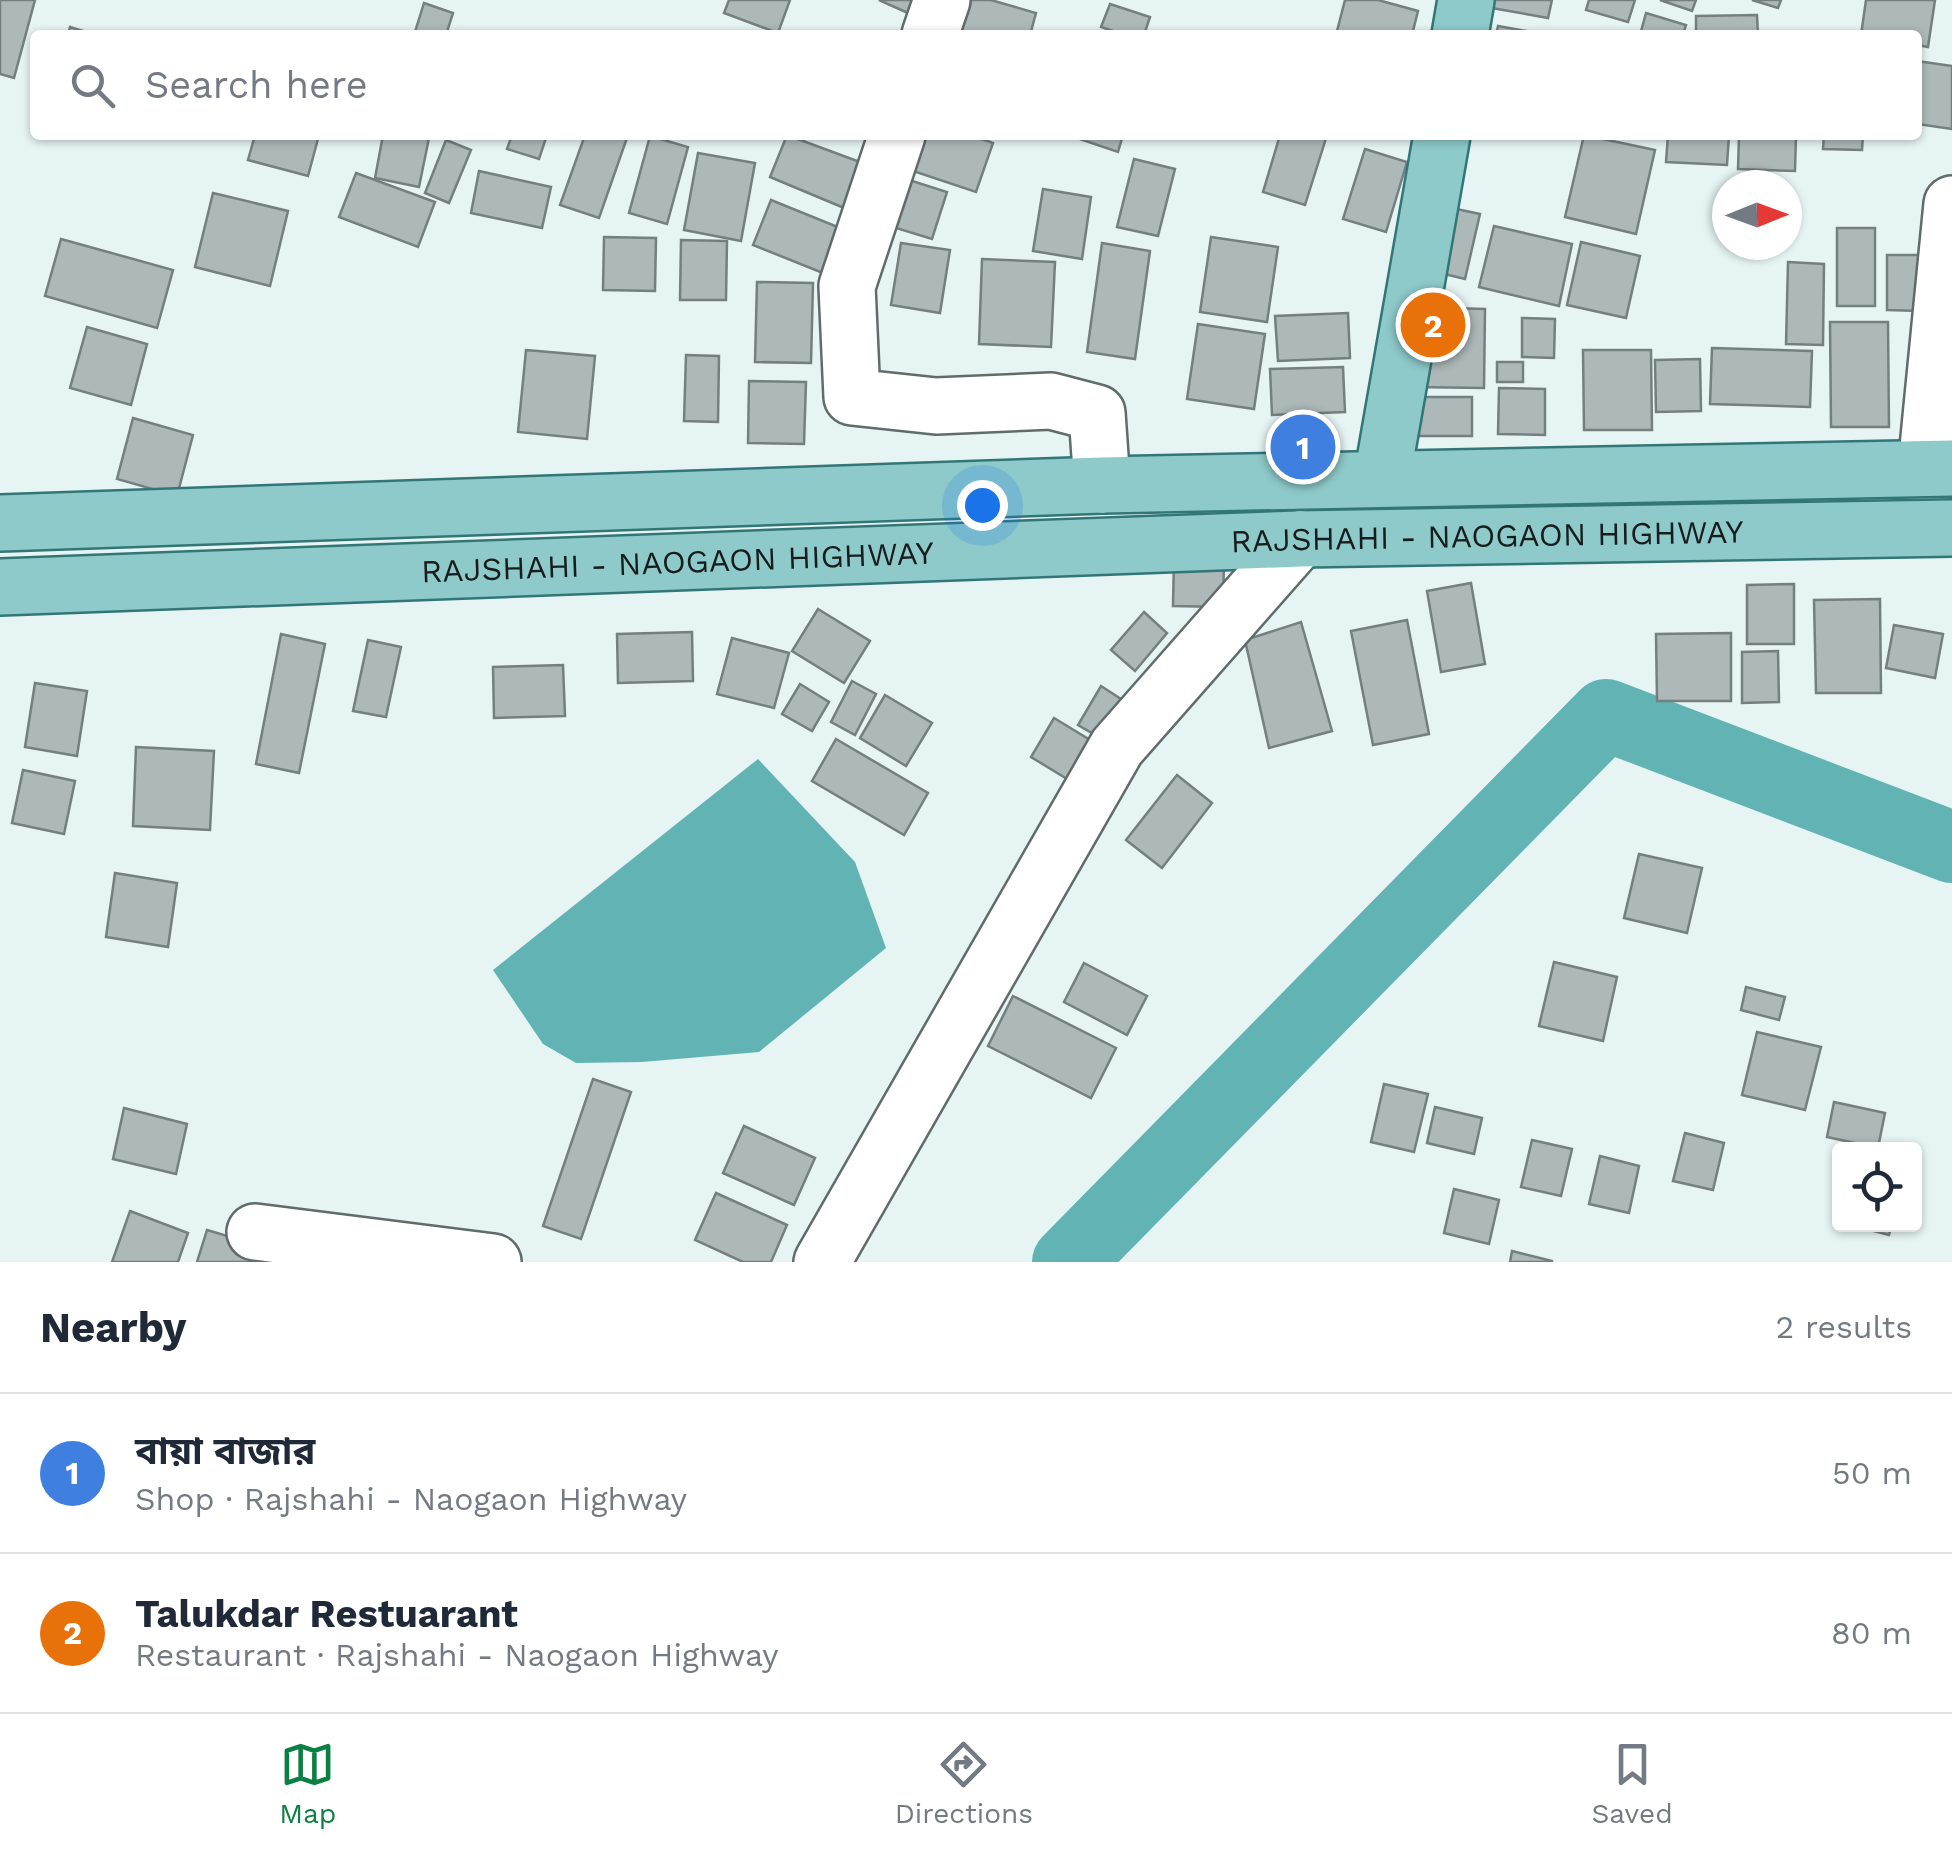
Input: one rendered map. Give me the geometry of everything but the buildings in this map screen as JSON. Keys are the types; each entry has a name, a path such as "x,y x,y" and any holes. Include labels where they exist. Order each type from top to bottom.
{"main road":[{"path":"1461,30 1466,0"},
{"path":"1382,478 1441,140"},
{"name":"RAJSHAHI - NAOGAON HIGHWAY","path":"0,523 1102,485 1939,468"},
{"path":"756,497 762,560"},
{"name":"RAJSHAHI - NAOGAON HIGHWAY","path":"0,587 1300,539 1952,528"}],"street":[{"path":"932,30 942,0"},
{"path":"895,140 847,286 852,396 936,406 1051,401 1097,413 1102,485"},
{"path":"1939,468 1952,204"},
{"path":"822,1262 1116,747 1300,539"},
{"path":"255,1232 493,1262"}],"water":[{"path":"758,759 855,862 886,948 759,1052 576,1063 543,1044 493,970"}],"waterway":[{"path":"1068,1262 1606,715 1952,847"}],"place":[{"name":"Talukdar Restuarant","path":"1433,325"},
{"name":"বায়া বাজার","path":"1303,447"}]}
